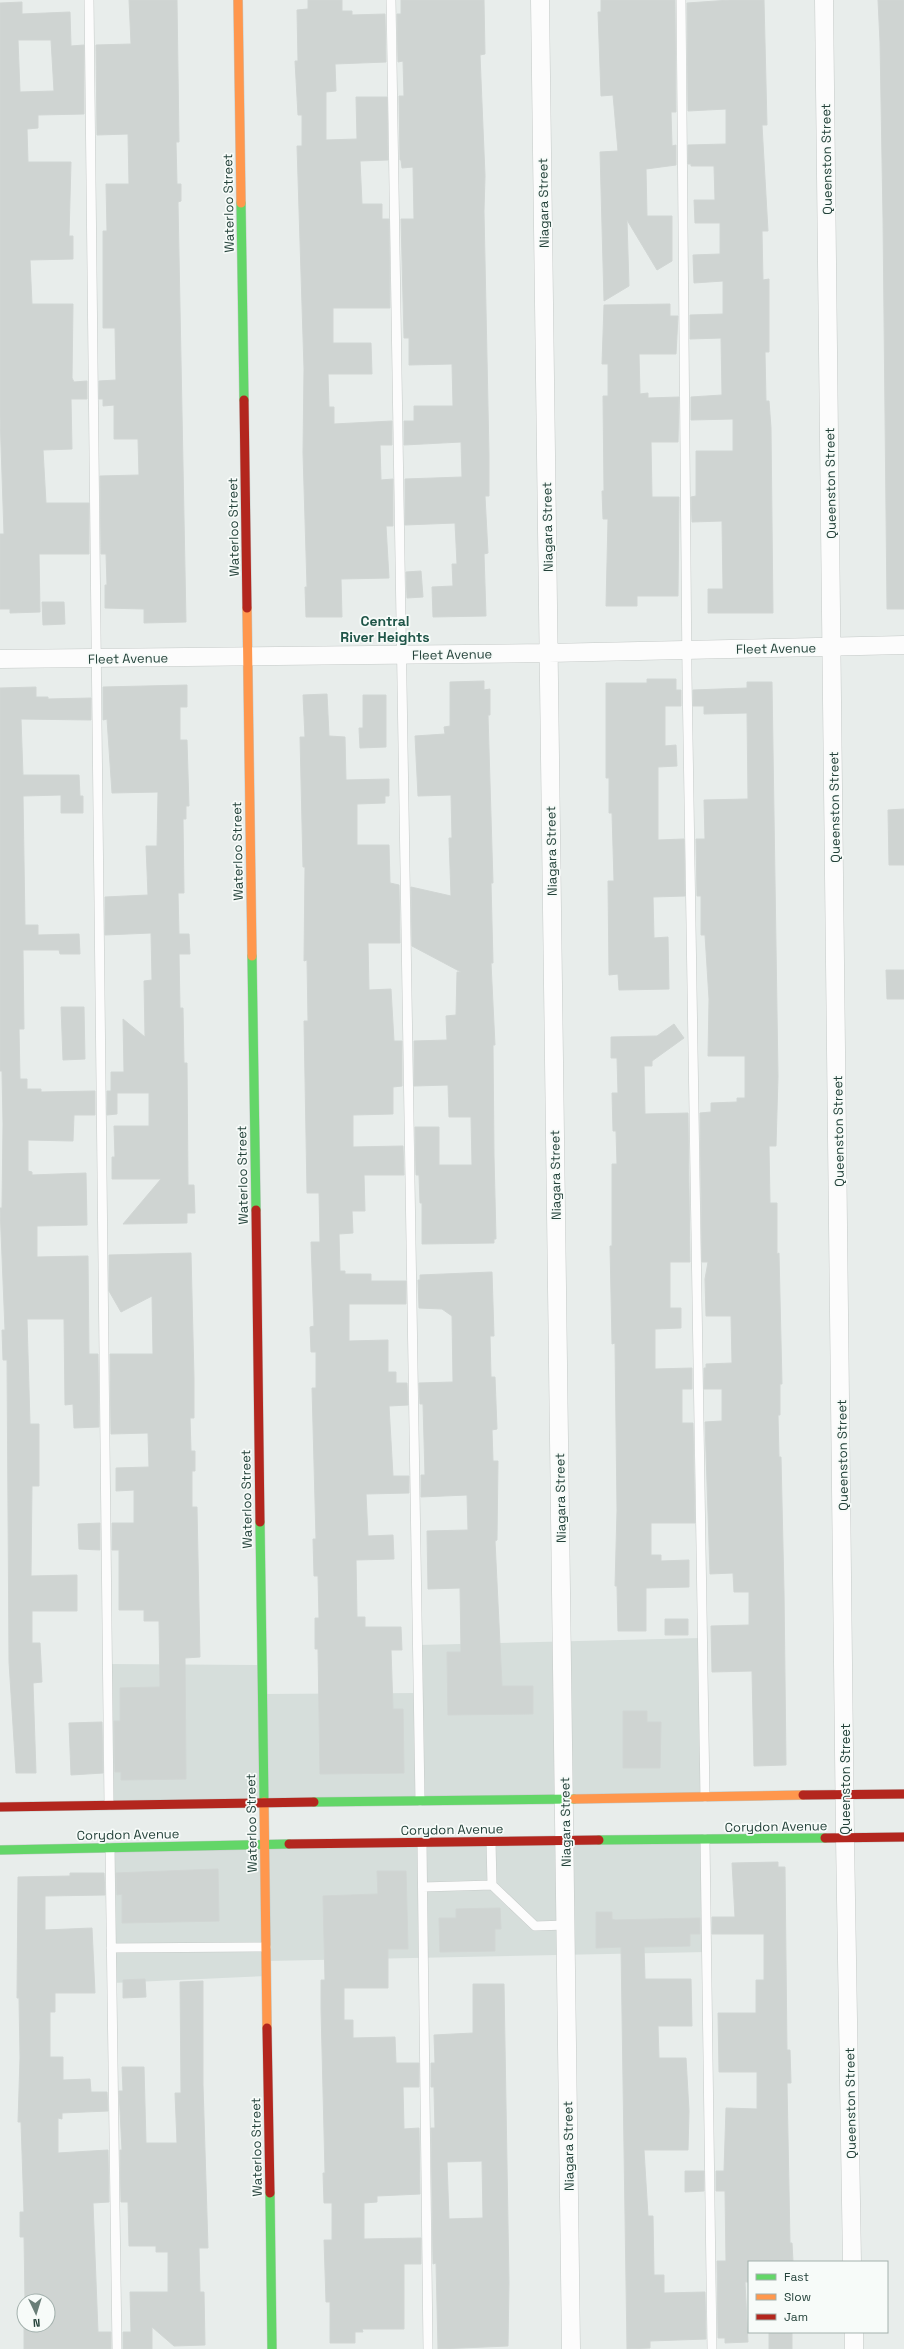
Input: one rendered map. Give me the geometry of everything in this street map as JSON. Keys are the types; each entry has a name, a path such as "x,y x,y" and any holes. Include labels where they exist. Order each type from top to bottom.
{"street":[{"name":"Waterloo Street","path":"238,0 272,2349"},
{"name":"Niagara Street","path":"540,0 571,2349"},
{"name":"Queenston Street","path":"824,0 833,646 846,1795 845,1838 852,2261"},
{"name":"Fleet Avenue","path":"0,659 548,653 904,645"},
{"path":"0,1807 264,1802 904,1794"},
{"name":"Corydon Avenue","path":"0,1850 265,1844 705,1840 904,1836"},
{"path":"854,2333 854,2349"}],"lane":[{"path":"89,0 109,1805"},
{"path":"391,0 420,1801"},
{"path":"681,0 687,650 704,1797"},
{"path":"705,1840 712,2349"},
{"path":"491,1842 492,1885 535,1926 566,1925"},
{"path":"422,1843 428,2349"},
{"path":"110,1848 117,2349"},
{"path":"422,1887 492,1885"},
{"path":"111,1948 266,1947"}],"shaded area":[{"path":"702,1638 705,1797 109,1805 108,1664 261,1665 262,1694 418,1693 418,1645"},
{"path":"705,1839 707,1952 267,1961 267,1976 112,1983 110,1848"}],"building":[{"path":"129,0 177,0 179,142 176,142 177,184 181,184 181,201 178,202 186,622 144,623 144,609 105,608 105,585 107,585 106,554 101,554 100,476 139,475 138,439 114,439 114,405 103,406 103,399 99,399 99,381 116,380 115,328 103,328 103,231 107,231 106,184 129,184 128,134 97,135 96,45 131,44"},
{"path":"308,0 342,0 342,11 352,11 352,15 385,14 386,62 335,64 336,91 326,92 326,140 357,139 356,97 387,97 388,160 360,161 362,204 382,204 382,219 389,219 390,308 333,308 333,343 371,343 372,374 328,374 329,407 334,407 334,424 392,421 392,445 380,445 381,480 393,479 393,526 386,526 389,578 341,579 342,617 306,617 305,587 307,587 303,453 304,369 297,146 302,146 302,115 298,115 295,61 298,61 297,10 308,9"},
{"path":"401,0 484,0 485,54 480,55 485,176 484,211 489,455 489,496 485,496 488,553 484,554 486,616 433,617 432,587 453,586 452,564 457,564 455,523 405,525 405,479 462,477 461,442 404,445 404,421 414,421 414,406 453,406 452,364 409,365 409,338 404,338 401,219 414,219 413,167 402,168 400,160 399,96 404,96 403,61 398,62 397,14 401,14"},
{"path":"601,0 675,0 676,112 671,112 672,146 676,145 676,165 646,169 647,216 672,216 672,261 657,270 627,220 629,286 604,301 600,152 618,151 613,95 601,96 598,12 601,12"},
{"path":"730,0 764,0 767,125 762,125 768,231 762,231 763,280 769,279 769,352 765,352 766,401 769,401 771,428 773,613 708,613 708,589 723,589 722,521 692,522 691,497 696,496 696,451 733,451 733,419 691,420 691,397 722,395 721,338 690,339 690,315 723,314 723,281 694,283 693,255 720,254 720,223 695,223 694,200 715,200 714,166 691,166 691,164 688,164 688,145 726,144 726,109 688,111 687,3"},
{"path":"878,0 904,0 904,609 887,609 883,218"},
{"path":"22,2 22,14 70,12 71,46 84,45 84,114 38,115 38,128 27,129 28,162 71,162 69,236 73,236 73,259 30,260 32,304 73,304 72,378 74,382 87,381 87,399 71,399 72,449 43,450 46,503 89,503 89,554 39,554 40,612 10,613 10,609 0,609 0,534 4,534 0,416 0,3","holes":["18,40 51,40 54,91 20,92"]},
{"path":"670,304 670,316 678,316 676,354 639,354 640,394 648,393 648,398 679,397 678,442 651,442 652,497 679,497 678,596 637,596 637,606 606,606 608,519 603,519 602,491 604,491 603,396 608,396 608,364 602,364 604,305"},
{"path":"421,571 423,597 407,598 406,572"},
{"path":"42,602 64,602 65,624 43,625"},
{"path":"647,679 676,679 676,690 681,690 681,706 665,706 665,746 676,745 677,766 658,767 658,840 684,839 685,896 653,897 654,938 668,937 669,989 619,990 618,974 609,975 608,881 614,881 612,813 609,813 609,778 606,778 606,683 647,683"},
{"path":"484,681 484,690 490,689 490,715 488,715 493,883 491,883 493,963 491,963 495,1045 493,1045 496,1239 494,1239 494,1243 422,1244 422,1203 420,1203 419,1175 416,1175 415,1127 439,1127 439,1165 472,1165 471,1117 449,1117 448,1085 414,1086 414,1041 447,1040 446,1016 456,1015 457,972 461,972 412,946 411,887 451,896 449,838 452,838 451,795 418,796 415,736 445,734 444,727 450,726 450,682"},
{"path":"747,682 772,682 778,1076 776,1146 769,1146 770,1203 777,1203 777,1254 779,1253 782,1384 780,1384 780,1415 778,1415 779,1457 781,1457 786,1765 754,1766 752,1671 712,1672 711,1626 749,1625 749,1592 734,1592 733,1573 710,1574 705,1422 722,1421 722,1389 704,1389 704,1368 706,1368 706,1364 732,1363 731,1316 706,1316 705,1279 708,1262 702,1262 700,1113 711,1112 711,1103 737,1102 737,1098 745,1098 745,1056 708,1056 709,999 705,935 701,935 701,896 697,896 696,839 705,839 704,800 748,799 747,713 704,714 704,706 693,706 693,690 747,688"},
{"path":"187,685 187,707 180,707 180,740 187,740 189,806 186,806 186,819 183,819 184,893 178,893 179,934 189,934 190,954 179,954 180,1008 183,1008 184,1063 187,1063 188,1185 194,1185 195,1213 187,1213 187,1223 123,1224 161,1179 112,1179 112,1157 115,1157 114,1126 149,1126 149,1093 117,1093 117,1114 107,1115 107,1091 111,1091 111,1072 124,1072 123,1019 145,1037 144,981 152,980 151,933 105,935 105,897 148,895 146,846 157,846 158,792 112,793 107,719 103,720 103,687"},
{"path":"36,687 36,697 48,697 48,699 91,698 91,720 21,719 23,775 79,775 80,796 83,796 83,813 61,813 61,795 23,796 25,925 38,925 38,935 79,934 80,954 60,954 59,950 23,950 24,1029 19,1029 20,1079 27,1079 27,1089 41,1089 41,1092 95,1091 95,1115 74,1115 73,1141 28,1140 28,1171 32,1172 32,1175 86,1173 87,1225 37,1226 37,1257 88,1256 89,1354 98,1354 99,1427 74,1428 73,1404 65,1405 64,1319 27,1319 30,1424 39,1424 39,1486 32,1486 31,1576 77,1575 77,1611 32,1611 32,1643 40,1643 42,1682 33,1683 36,1773 16,1773 9,1662 7,1360 3,1360 2,1330 5,1330 0,1208 2,1208 3,1124 2,1071 0,1071 0,688"},
{"path":"327,694 329,736 345,737 346,780 389,779 389,796 385,796 385,803 357,804 357,845 389,845 390,883 399,885 400,943 368,943 369,990 391,989 394,1041 402,1041 402,1086 393,1087 393,1114 353,1115 353,1147 403,1146 404,1175 364,1175 365,1211 352,1211 353,1233 339,1234 340,1271 345,1271 345,1274 371,1274 371,1281 406,1281 406,1304 349,1304 349,1341 388,1340 388,1372 396,1372 396,1383 407,1383 408,1405 389,1406 393,1476 409,1476 409,1493 366,1494 368,1536 393,1535 394,1559 356,1560 357,1617 365,1617 365,1627 401,1627 402,1650 391,1650 393,1709 403,1709 404,1773 320,1774 318,1649 315,1649 315,1618 319,1618 318,1576 314,1576 313,1539 316,1539 312,1388 316,1388 316,1352 311,1352 310,1327 314,1326 311,1242 320,1242 319,1193 307,1193 304,1021 308,1021 307,960 304,961 305,867 303,867 300,737 305,737 303,695"},
{"path":"363,695 386,695 386,747 360,748 359,728 363,728"},
{"path":"904,809 904,865 889,865 888,810"},
{"path":"886,970 904,970 904,999 887,999"},
{"path":"61,1007 84,1007 85,1059 63,1060"},
{"path":"674,1024 684,1038 652,1061 652,1066 644,1066 645,1114 688,1113 690,1262 670,1262 670,1308 681,1308 681,1328 655,1329 655,1369 692,1368 692,1389 682,1389 682,1423 693,1423 695,1523 651,1523 651,1555 661,1555 661,1561 689,1560 689,1587 646,1588 646,1631 618,1631 617,1586 615,1586 617,1510 615,1343 612,1344 610,1246 612,1246 612,1164 617,1164 616,1131 613,1131 612,1093 618,1093 617,1058 611,1058 611,1037 657,1036"},
{"path":"191,1253 194,1418 190,1418 191,1451 195,1451 195,1471 192,1471 192,1507 197,1507 200,1657 185,1658 186,1779 121,1780 121,1772 115,1772 114,1721 120,1721 120,1688 160,1687 159,1621 144,1621 144,1610 119,1610 119,1550 112,1550 112,1523 134,1523 134,1490 116,1491 116,1468 149,1467 148,1433 111,1434 110,1354 153,1354 152,1296 121,1312 109,1291 109,1255"},
{"path":"492,1272 494,1336 490,1336 491,1377 495,1377 497,1429 492,1430 493,1461 498,1461 497,1540 495,1541 502,1686 533,1686 533,1714 448,1715 447,1652 461,1652 460,1588 428,1589 427,1531 468,1530 467,1495 421,1497 421,1475 425,1475 423,1404 420,1404 419,1383 453,1382 452,1316 442,1309 419,1308 418,1280 420,1280 420,1275"},
{"path":"100,1523 100,1550 79,1549 78,1524"},
{"path":"665,1619 688,1619 688,1635 665,1635"},
{"path":"623,1711 647,1711 647,1722 661,1722 660,1768 623,1768"},
{"path":"102,1722 103,1773 71,1775 69,1723"},
{"path":"778,1862 778,1867 785,1867 787,2050 790,2050 791,2083 787,2083 790,2243 792,2243 793,2261 748,2261 748,2282 745,2282 748,2342 725,2343 725,2338 718,2338 717,2261 726,2261 725,2191 716,2191 716,2171 724,2171 726,2108 757,2109 757,2072 719,2072 718,2013 756,2013 756,1980 764,1980 764,1934 712,1934 712,1917 735,1917 732,1863"},
{"path":"218,1869 219,1921 122,1923 122,1894 117,1895 116,1873"},
{"path":"377,1871 406,1871 408,1949 388,1949 388,1988 344,1988 344,2020 353,2020 353,2038 395,2037 396,2063 419,2063 419,2087 403,2087 404,2129 419,2128 420,2194 377,2196 377,2202 364,2203 364,2239 421,2238 421,2264 404,2264 404,2329 362,2329 363,2332 355,2332 355,2343 330,2343 330,2302 326,2302 324,2240 332,2240 332,2203 324,2203 323,2173 325,2173 321,1980 325,1980 323,1896 378,1894"},
{"path":"70,1873 104,1873 105,1895 45,1896 45,1930 92,1928 95,1993 55,1993 55,2012 50,2012 50,2057 63,2057 63,2080 90,2079 91,2092 107,2092 108,2111 62,2113 62,2119 58,2118 58,2153 108,2150 109,2202 93,2203 98,2332 111,2332 111,2349 24,2349 24,2333 56,2333 56,2293 25,2293 24,2237 20,2237 20,2212 24,2212 21,2122 18,2122 20,2058 19,1998 17,1998 18,1877 70,1876"},
{"path":"500,1908 501,1929 495,1929 495,1951 440,1952 439,1918 456,1918 456,1909"},
{"path":"596,1912 612,1912 612,1919 615,1920 700,1918 700,1934 690,1934 690,1946 644,1947 645,1979 691,1979 692,2026 658,2026 659,2058 686,2058 689,2111 688,2150 644,2150 648,2216 653,2216 654,2275 664,2275 664,2293 705,2292 706,2339 650,2341 650,2348 627,2349 621,1947 596,1948"},
{"path":"145,1979 146,1997 123,1998 123,1980"},
{"path":"203,1981 203,2085 208,2248 199,2248 200,2292 204,2292 205,2345 174,2346 152,2327 152,2349 123,2349 123,2332 131,2332 130,2292 168,2292 168,2252 156,2252 156,2246 129,2246 128,2202 121,2202 120,2150 122,2150 119,2091 123,2091 122,2067 144,2067 146,2143 177,2143 175,2093 181,2093 180,1982"},
{"path":"473,1984 504,1984 509,2283 508,2346 438,2349 436,2263 433,2264 431,2128 435,2128 434,2087 431,2087 431,2063 435,2063 434,2035 473,2033","holes":["482,2161 483,2218 449,2219 447,2162"]},
{"path":"685,2171 704,2171 704,2191 685,2192"},
{"path":"769,2333 792,2333 792,2349 769,2349"}],"traffic: fast":[{"path":"241,203 244,400"},
{"path":"252,956 256,1210"},
{"path":"260,1522 264,1802"},
{"path":"314,1802 574,1799"},
{"path":"599,1840 825,1838"},
{"path":"0,1850 289,1844"},
{"path":"270,2193 272,2349"}],"traffic: slow":[{"path":"238,0 241,203"},
{"path":"247,608 252,956"},
{"path":"574,1799 803,1795"},
{"path":"264,1802 267,2028"}],"traffic: jam":[{"path":"244,400 247,608"},
{"path":"256,1210 260,1522"},
{"path":"803,1795 904,1794"},
{"path":"0,1807 314,1802"},
{"path":"825,1838 904,1837"},
{"path":"289,1844 599,1840"},
{"path":"267,2028 270,2193"}],"district":[{"name":"Central River Heights","path":"385,630"}]}
